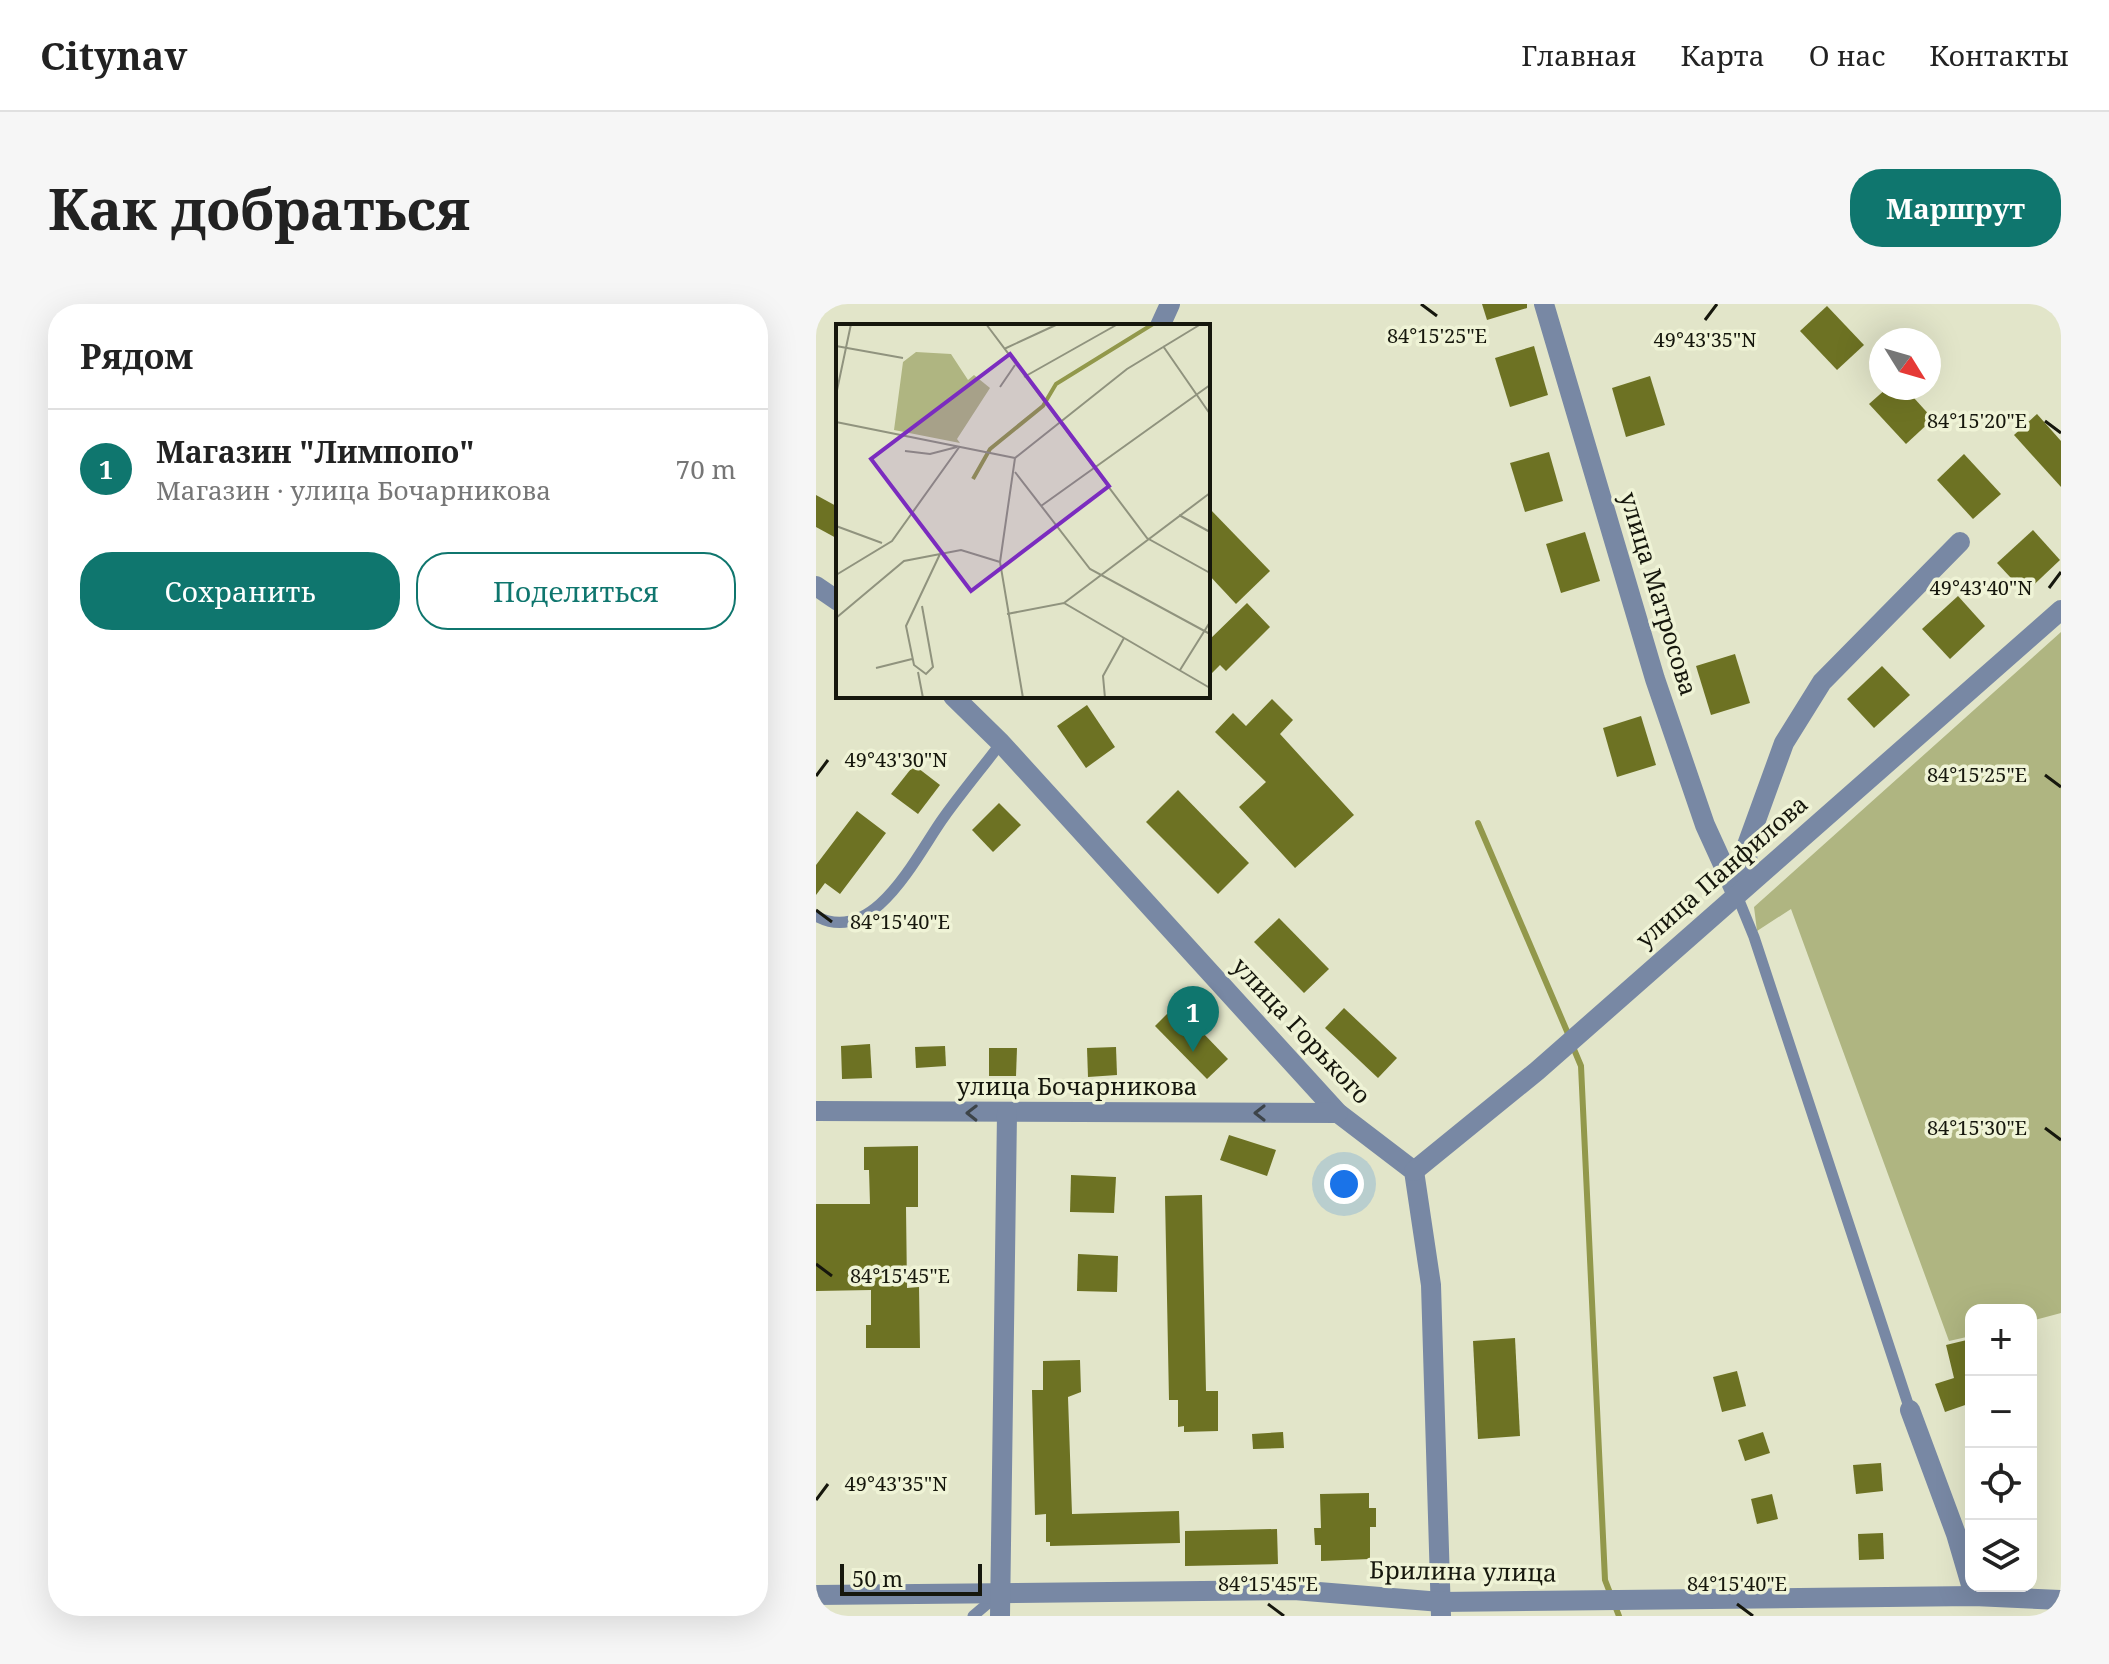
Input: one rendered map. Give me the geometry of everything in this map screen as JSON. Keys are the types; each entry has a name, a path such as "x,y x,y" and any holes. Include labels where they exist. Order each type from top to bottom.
{"street":[{"path":"1161,324 1170,304"},
{"name":"улица Матросова","path":"1544,304 1655,679 1705,825 1742,888"},
{"path":"1742,888 1747,845 1784,743 1822,682 1960,542"},
{"path":"816,586 836,600"},
{"name":"улица Панфилова","path":"1414,1171 1537,1071 2061,610"},
{"name":"улица Горького","path":"955,698 1001,743 1338,1113 1414,1171"},
{"name":"улица Бочарникова","path":"816,1111 1338,1113"},
{"path":"1000,1616 1007,1113"},
{"path":"1414,1171 1431,1285 1441,1609"},
{"path":"1910,1410 1965,1565"},
{"name":"Брилина улица","path":"816,1595 1294,1590 1441,1609 1860,1607 1965,1590"},
{"name":"Брилина улица","path":"1996,1592 2061,1600"}],"lane":[{"path":"816,916 835,926 849,923 890,896 943,818 1001,743"},
{"path":"1742,888 1759,952 1910,1410"},
{"path":"973,1616 999,1593"}],"green space":[{"path":"2061,632 2061,1313 2037,1319 2037,1304 1965,1304 1965,1337 1949,1341 1791,909 1757,931 1754,907"}],"building":[{"path":"1482,304 1527,304 1527,308 1487,320"},
{"path":"1827,306 1864,345 1837,370 1800,331"},
{"path":"1534,346 1548,395 1510,407 1495,358"},
{"path":"1650,376 1665,425 1626,437 1612,388"},
{"path":"1874,400 1916,400 1933,419 1906,444 1869,404"},
{"path":"2037,414 2061,441 2061,487 2014,435"},
{"path":"1549,452 1563,501 1525,512 1510,463"},
{"path":"1964,454 2001,494 1973,519 1937,480"},
{"path":"816,495 836,506 836,538 816,527"},
{"path":"1210,509 1270,571 1236,604 1210,576"},
{"path":"2033,530 2060,560 2025,593 1997,563"},
{"path":"1585,532 1600,581 1561,593 1546,544"},
{"path":"1958,596 1985,626 1950,659 1922,629"},
{"path":"1247,603 1270,627 1226,671 1220,665 1210,675 1210,639"},
{"path":"1735,654 1750,703 1711,715 1696,666"},
{"path":"1882,666 1910,695 1874,728 1847,699"},
{"path":"1272,699 1293,720 1280,734 1354,815 1295,868 1239,807 1266,782 1215,732 1233,713 1246,726"},
{"path":"1087,705 1115,747 1086,768 1057,726"},
{"path":"1641,716 1656,765 1617,777 1603,728"},
{"path":"914,765 940,785 918,814 891,794"},
{"path":"1178,790 1249,863 1218,894 1146,822"},
{"path":"999,803 1021,825 993,852 972,830"},
{"path":"857,811 886,833 840,894 825,883 816,895 816,865"},
{"path":"1279,918 1329,969 1304,993 1254,942"},
{"path":"1176,1005 1228,1059 1207,1079 1155,1026"},
{"path":"1344,1008 1397,1058 1378,1078 1325,1028"},
{"path":"870,1044 872,1078 842,1079 841,1046"},
{"path":"945,1046 946,1066 916,1068 915,1047"},
{"path":"1116,1047 1117,1075 1088,1077 1087,1048"},
{"path":"989,1048 1017,1048 1016,1076 989,1076"},
{"path":"1229,1135 1276,1150 1267,1176 1220,1160"},
{"path":"918,1146 918,1207 906,1207 907,1288 919,1287 920,1348 866,1348 866,1325 871,1325 871,1290 816,1291 816,1204 870,1204 869,1170 864,1170 864,1147"},
{"path":"1071,1175 1116,1177 1114,1213 1070,1212"},
{"path":"1202,1195 1206,1391 1218,1391 1218,1431 1184,1432 1184,1426 1178,1427 1178,1400 1169,1400 1165,1196"},
{"path":"1078,1254 1118,1256 1117,1292 1077,1291"},
{"path":"1515,1338 1520,1436 1478,1439 1473,1341"},
{"path":"1965,1340 1965,1405 1945,1412 1935,1384 1954,1378 1946,1345"},
{"path":"1080,1360 1081,1392 1068,1397 1072,1514 1179,1511 1180,1543 1050,1546 1050,1542 1046,1542 1046,1514 1035,1515 1032,1390 1043,1390 1043,1361"},
{"path":"1737,1371 1746,1406 1722,1412 1713,1377"},
{"path":"1283,1432 1284,1448 1253,1449 1252,1434"},
{"path":"1763,1432 1770,1453 1745,1461 1738,1440"},
{"path":"1881,1463 1883,1491 1856,1494 1853,1465"},
{"path":"1369,1493 1369,1508 1376,1508 1376,1527 1370,1527 1370,1559 1321,1561 1321,1545 1315,1545 1314,1528 1321,1528 1320,1494"},
{"path":"1772,1494 1778,1519 1757,1524 1751,1499"},
{"path":"1277,1529 1278,1564 1185,1566 1185,1531"},
{"path":"1883,1533 1884,1559 1859,1560 1858,1534"}],"waterway":[{"path":"1478,823 1569,1036"},
{"path":"1573,1047 1581,1066 1605,1580 1619,1616"}],"place":[{"name":"Магазин \"Лимпопо\"","path":"1193,1052"}]}
